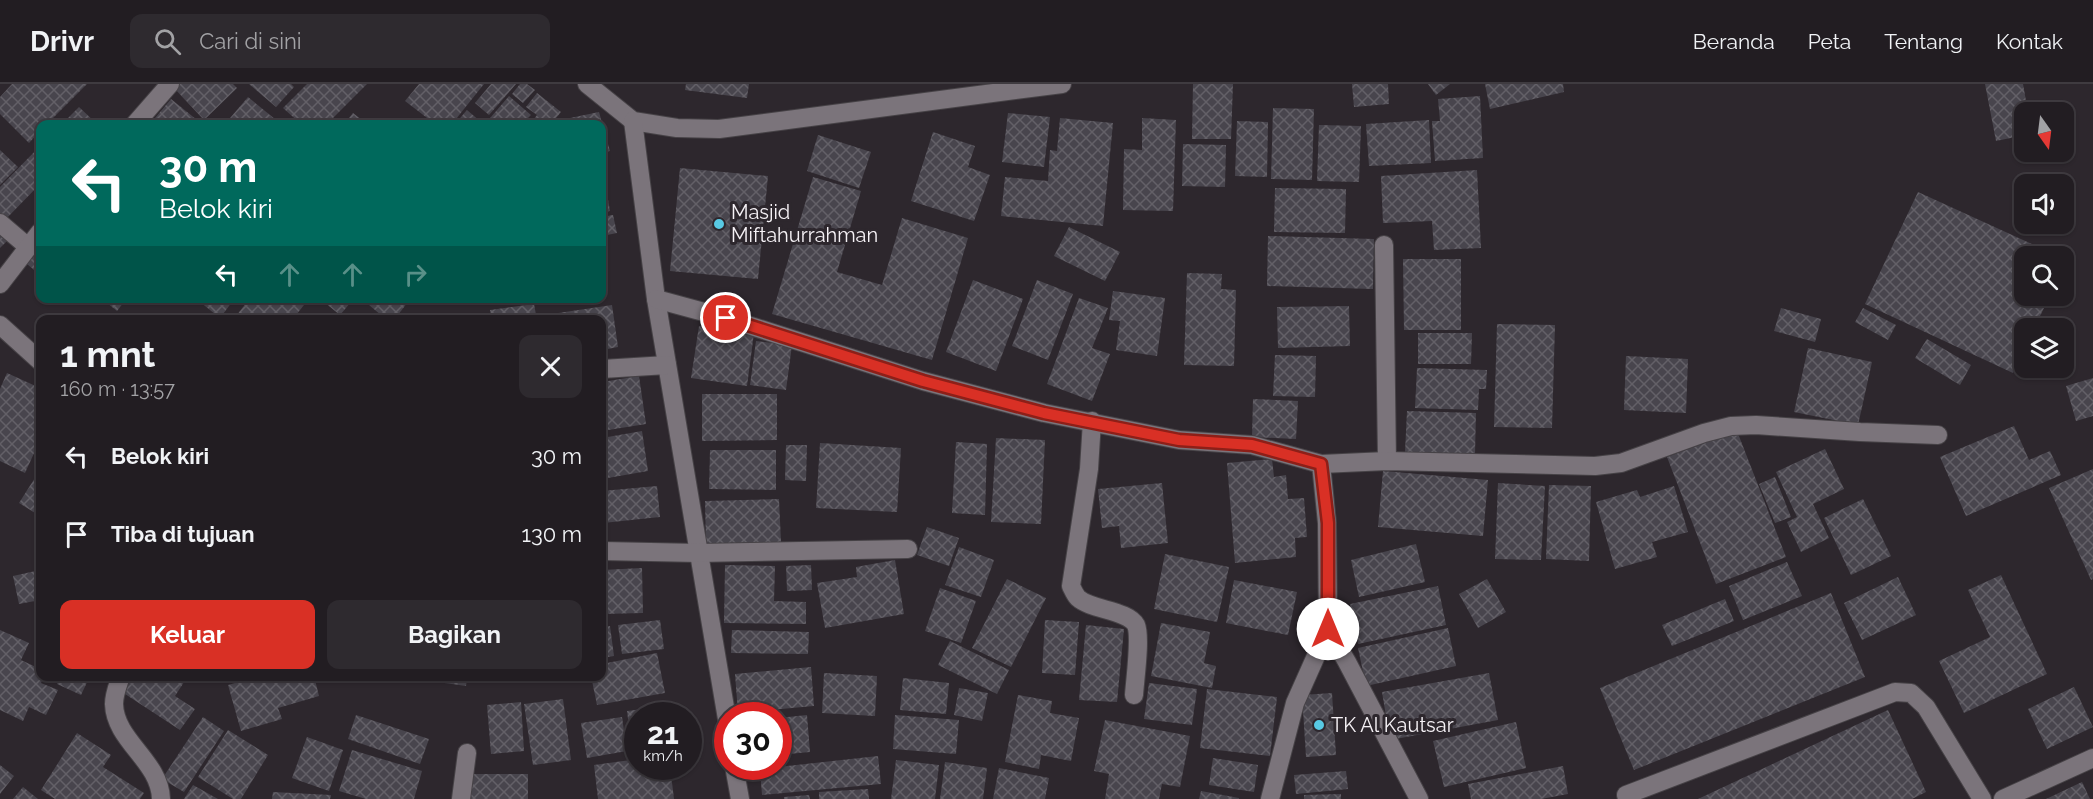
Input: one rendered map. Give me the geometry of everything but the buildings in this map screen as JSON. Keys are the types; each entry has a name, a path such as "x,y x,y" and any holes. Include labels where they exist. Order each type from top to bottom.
{"street":[{"path":"138,120 170,84"},
{"path":"587,84 633,121 677,128 719,129 1062,84"},
{"path":"633,121 656,299 724,702"},
{"path":"0,224 27,246"},
{"path":"0,284 36,236"},
{"path":"1384,245 1387,461"},
{"path":"656,299 726,318 923,381 1044,413 1179,440 1252,445 1321,464 1387,461 1595,466 1620,464 1704,433 1731,426 1756,425 1938,435"},
{"path":"0,325 36,358"},
{"path":"606,369 667,365"},
{"path":"1092,421 1089,469 1071,586 1077,597 1085,603 1130,619 1136,626 1138,637 1134,695"},
{"path":"1270,799 1295,703 1328,629 1328,523 1321,464"},
{"path":"606,551 698,554 908,549"},
{"path":"1328,629 1419,799"},
{"path":"120,681 115,699 117,718 128,738 151,767 158,783 161,799"},
{"path":"1626,795 1895,692 1911,693 1926,707 1982,799"},
{"path":"460,799 467,753"},
{"path":"2003,799 2093,758"},
{"path":"737,780 740,799"}],"place":[{"name":"Masjid Miftahurrahman","path":"719,224"},
{"name":"TK Al Kautsar","path":"1319,725"}],"route":[{"path":"726,318 923,381 1044,413 1179,440 1252,445 1321,464 1328,523 1328,629"}]}
